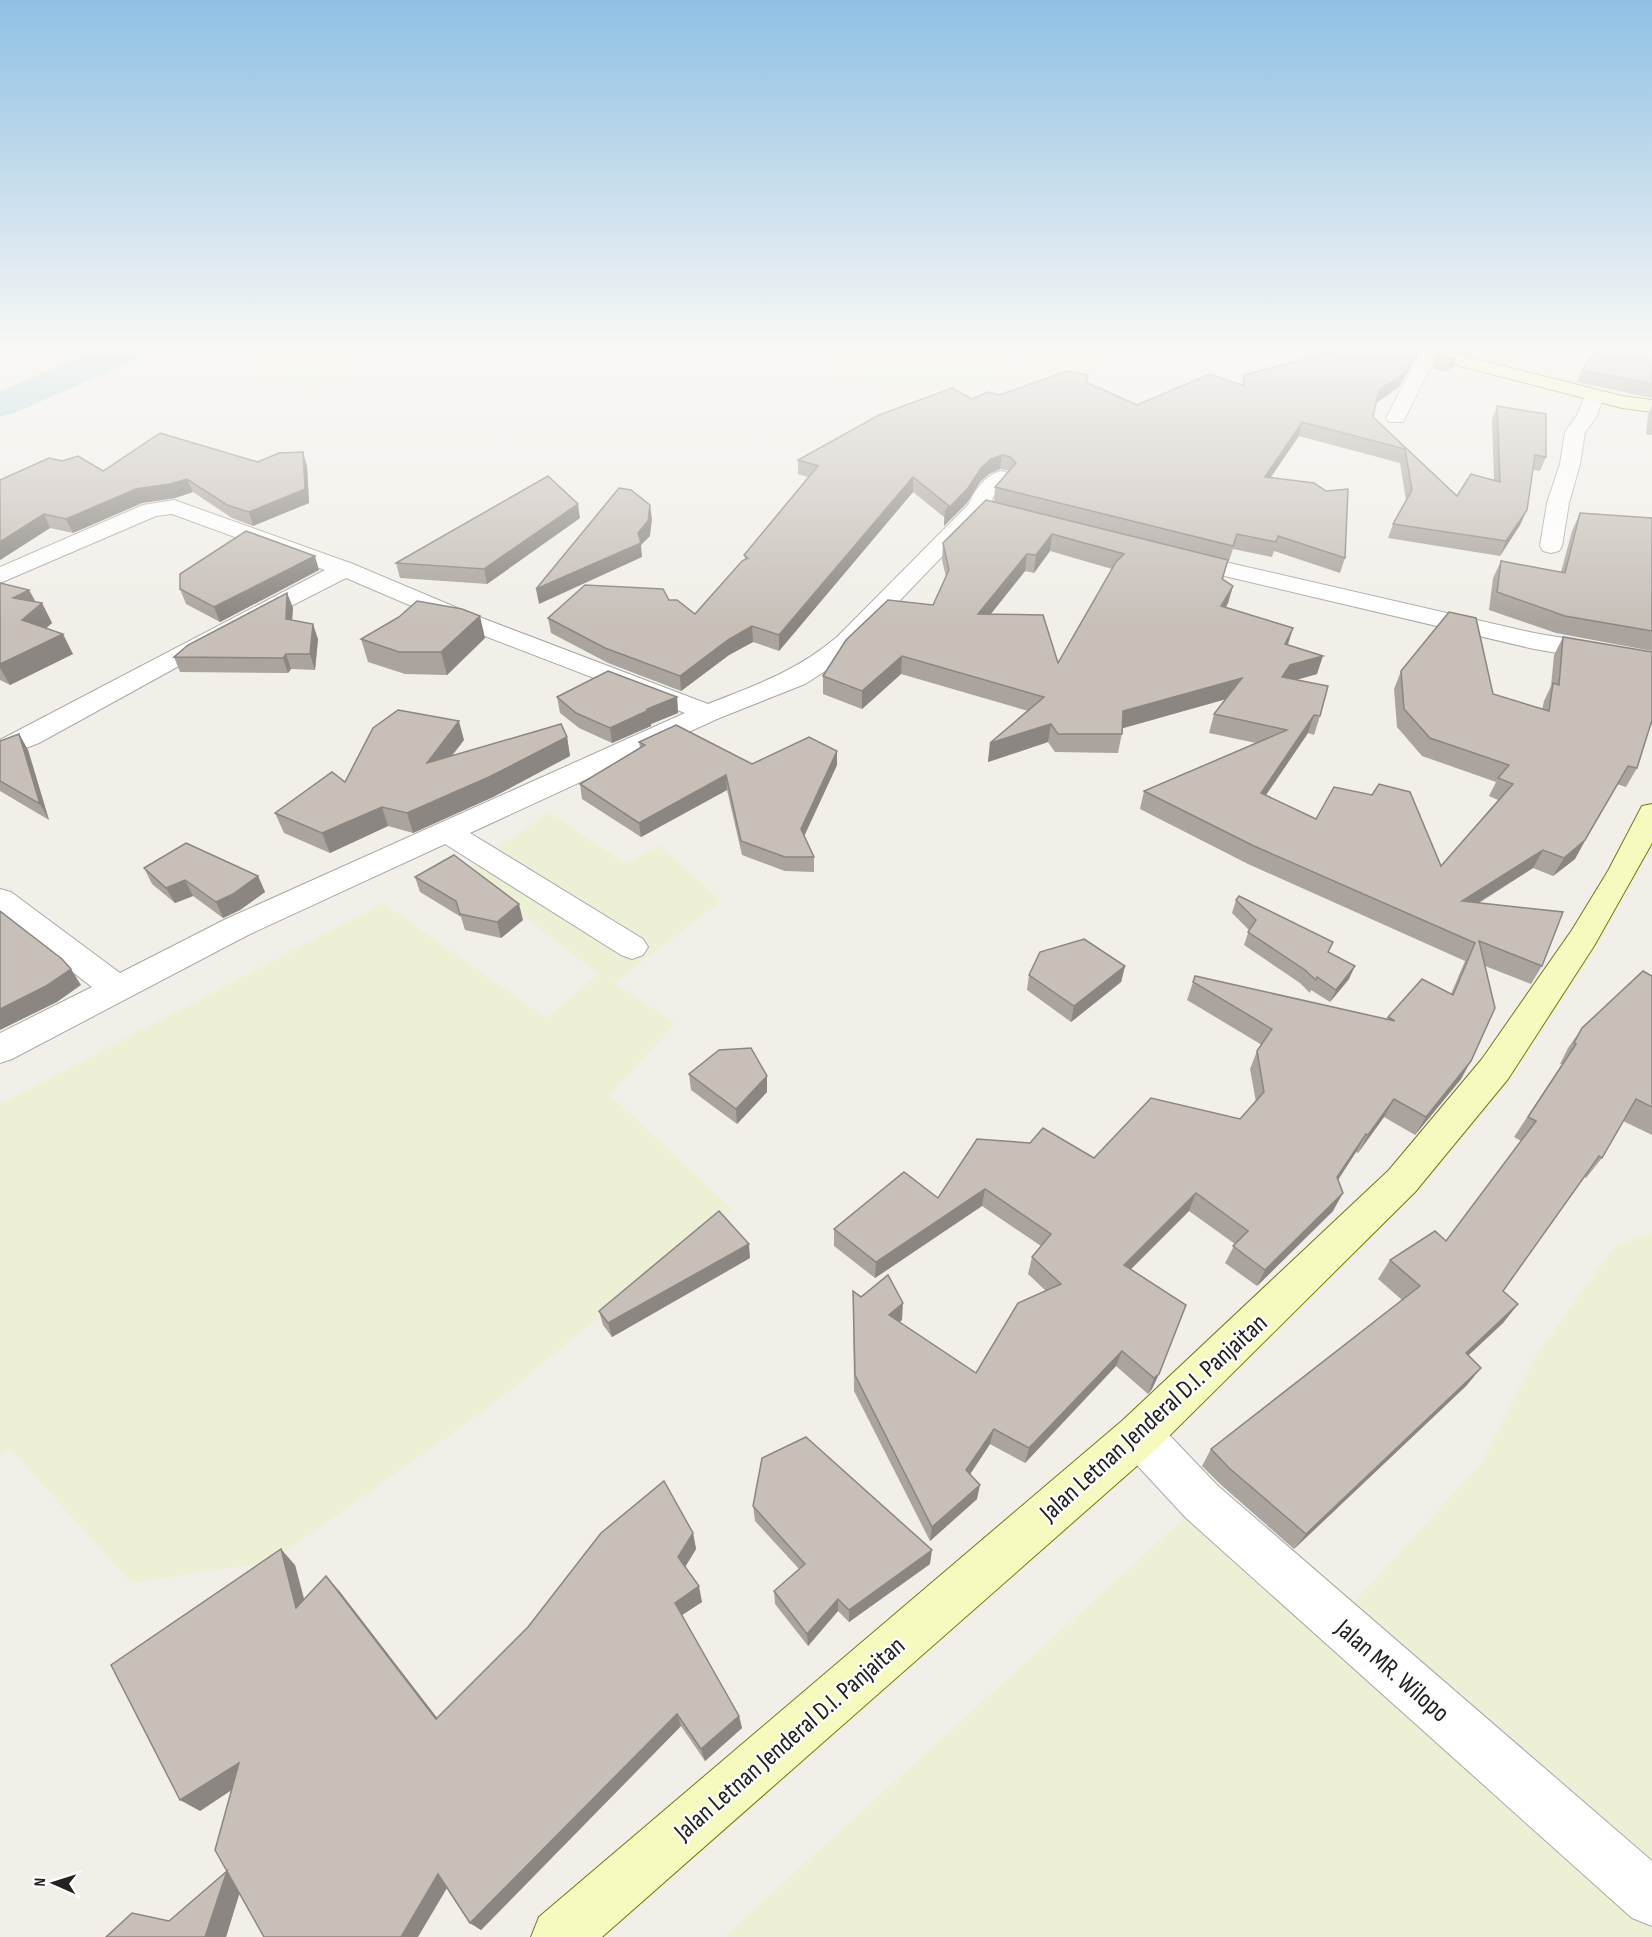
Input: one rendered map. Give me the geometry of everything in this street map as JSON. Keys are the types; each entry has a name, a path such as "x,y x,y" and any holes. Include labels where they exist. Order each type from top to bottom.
{"street":[{"path":"1551,546 1558,503 1570,464 1574,441"},
{"path":"0,1049 237,927 708,713 796,678 846,642 980,506 983,495 1001,477"},
{"path":"0,576 151,510 166,506 174,507 345,570 465,620 708,713"},
{"path":"980,506 1047,524"},
{"path":"1156,553 1534,641 1652,661"},
{"path":"0,750 29,737 239,623 345,570"},
{"name":"Jalan Letnan Jenderal D.I. Panjaitan","path":"559,1937 1139,1435 1394,1190 1495,1069 1583,938 1623,870 1652,813"},
{"path":"447,832 632,947"},
{"path":"0,900 117,988"},
{"name":"Jalan MR. Wilopo","path":"1139,1435 1202,1502 1652,1898"}],"green space":[{"path":"549,812 626,864 659,845 722,901 614,983 676,1023 610,1095 732,1209 487,1409 271,1562 131,1583 10,1449 0,1456 0,1104 383,903 546,1018 598,974 464,871"},
{"path":"1652,1233 1652,1877 1340,1617 1481,1463 1536,1355 1613,1247"},
{"path":"1185,1517 1652,1927 1652,1937 723,1937"}],"building":[{"path":"147,441 188,441 258,462 279,453 303,452 305,489 249,512 227,505 187,479 136,489 66,519 44,514 0,542 0,480 49,458 62,461 78,456 103,471"},
{"path":"831,441 1289,441 1265,477 1314,483 1326,491 1348,489 1345,558 1278,536 1276,542 1237,534 1233,546 995,487 1016,463 1010,457 1002,455 991,459 981,468 968,488 945,512 949,506 913,477 779,635 752,626 728,640 680,676 605,648 548,618 585,585 663,589 669,600 677,600 695,614 742,561 748,558 744,555 818,466 798,460"},
{"path":"1376,441 1399,441 1457,496 1471,474 1500,482 1498,441 1546,441 1546,457 1535,455 1527,510 1506,541 1393,524 1412,490 1405,449"},
{"path":"548,476 578,504 484,569 396,563"},
{"path":"619,488 631,490 650,505 648,521 638,533 641,543 536,589"},
{"path":"986,500 1228,560 1222,579 1233,586 1221,606 1293,628 1285,644 1323,656 1290,665 1282,677 1328,686 1320,716 1314,715 1261,793 1316,819 1334,787 1372,795 1379,784 1410,792 1441,866 1513,784 1498,778 1509,765 1430,738 1404,709 1401,671 1449,612 1476,618 1493,694 1549,711 1553,683 1559,685 1563,637 1652,652 1652,720 1637,768 1628,766 1585,840 1564,858 1543,850 1462,901 1563,912 1542,966 1479,941 1495,1008 1471,1061 1426,1117 1394,1099 1368,1135 1366,1134 1337,1177 1343,1193 1265,1270 1233,1246 1248,1231 1196,1193 1124,1265 1186,1305 1159,1374 1154,1378 1122,1351 1029,1448 994,1429 966,1470 980,1485 932,1527 855,1375 853,1291 861,1297 888,1275 903,1303 889,1315 976,1373 1018,1303 1061,1284 1032,1257 1051,1234 985,1189 876,1262 834,1229 904,1172 938,1198 977,1139 1030,1143 1043,1128 1094,1158 1151,1098 1240,1119 1264,1092 1257,1051 1272,1029 1193,982 1195,976 1395,1021 1388,1017 1422,979 1453,995 1475,943 1254,846 1144,791 1287,730 1214,714 1242,678 1123,711 1122,734 1058,734 1051,724 990,743 1044,697 902,656 862,691 823,676 846,640 888,600 933,605 949,570 943,543","holes":["1052,534 1124,554 1116,562 1058,663 1043,615 978,614 1027,554 1036,555"]},
{"path":"1580,513 1652,518 1652,631 1565,616 1497,592 1501,561 1565,573"},
{"path":"246,531 315,556 214,607 180,589 180,574"},
{"path":"0,583 29,590 13,598 42,603 22,620 63,634 0,664"},
{"path":"287,593 286,619 313,624 310,654 286,654 283,658 174,657 188,645"},
{"path":"417,601 462,609 480,616 441,652 399,652 361,639 399,617"},
{"path":"608,671 677,697 610,728 576,713 557,697"},
{"path":"398,710 459,721 427,763 561,724 567,737 489,777 407,813 382,807 322,833 275,813 332,772 345,782 373,728"},
{"path":"676,725 752,764 809,737 837,751 801,829 814,857 785,857 741,841 726,775 639,823 580,784 645,745 639,742"},
{"path":"19,734 40,804 0,781 0,741"},
{"path":"186,843 258,876 233,894 216,902 185,880 166,888 144,868"},
{"path":"454,855 519,904 497,922 460,914 456,901 415,877"},
{"path":"1239,896 1333,942 1328,952 1355,966 1336,990 1317,977 1316,980 1305,970 1248,932 1256,920 1236,900"},
{"path":"0,911 62,959 71,969 46,986 0,1009"},
{"path":"1084,939 1125,966 1074,1006 1029,975 1040,952"},
{"path":"1643,971 1652,976 1652,1107 1636,1099 1602,1158 1599,1156 1503,1291 1518,1304 1466,1353 1481,1368 1306,1534 1229,1468 1211,1449 1420,1286 1390,1260 1435,1231 1446,1241 1536,1121 1528,1117 1576,1044 1574,1043 1582,1028"},
{"path":"751,1048 767,1076 736,1109 689,1074 719,1050"},
{"path":"719,1211 749,1244 608,1323 599,1311"},
{"path":"806,1437 932,1550 849,1610 838,1599 807,1634 774,1591 805,1564 753,1506 762,1458"},
{"path":"664,1481 693,1533 678,1557 699,1586 675,1603 739,1716 701,1749 677,1714 470,1923 438,1874 401,1937 264,1937 215,1850 239,1763 180,1800 111,1665 281,1549 296,1608 326,1576 436,1719 528,1627 601,1533"},
{"path":"227,1871 205,1937 106,1937 132,1913 169,1921"}]}
